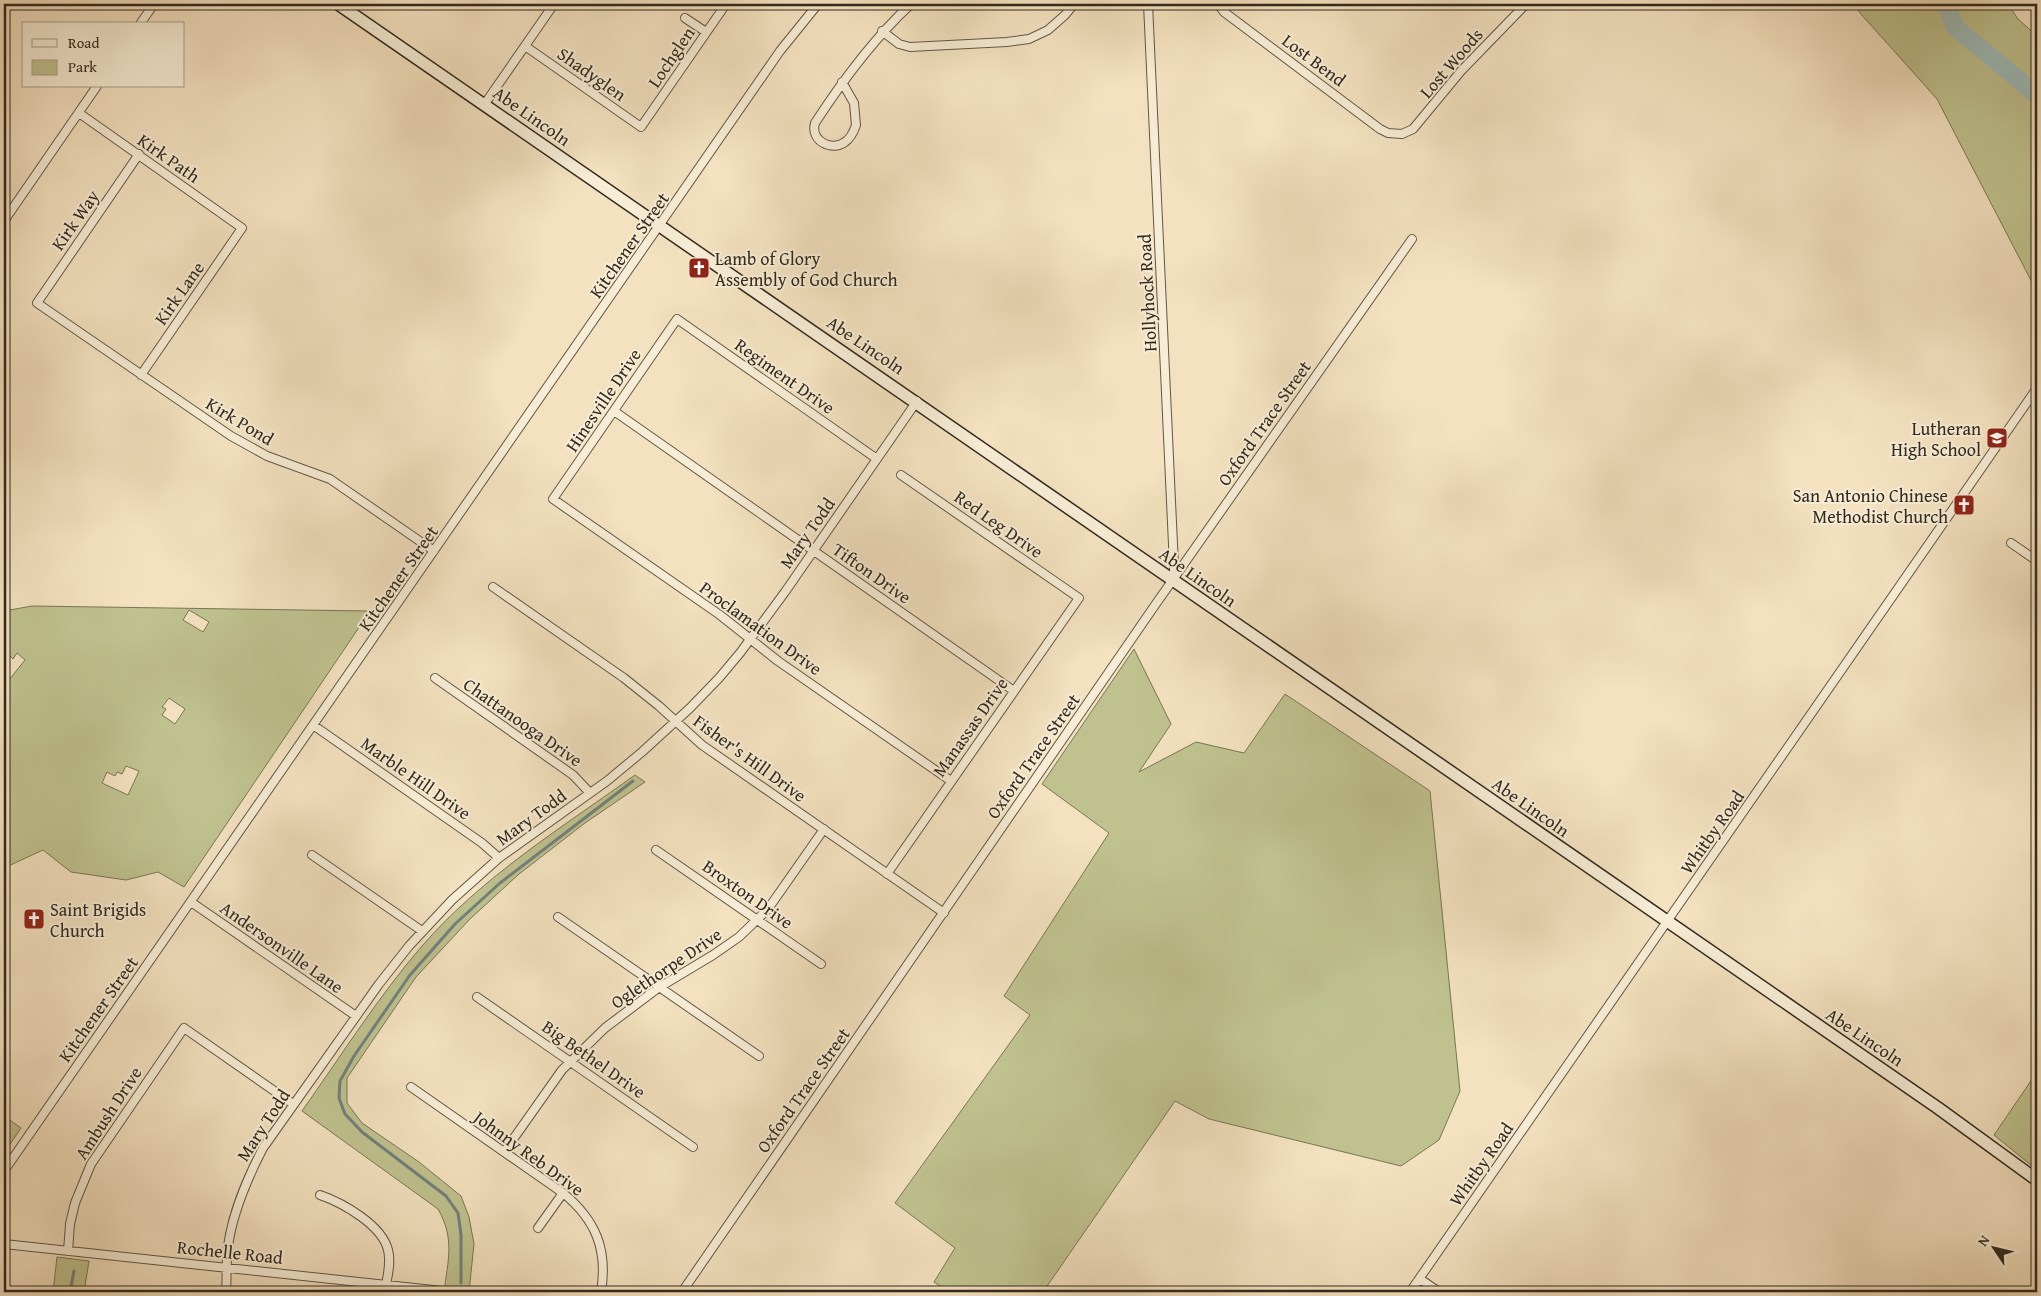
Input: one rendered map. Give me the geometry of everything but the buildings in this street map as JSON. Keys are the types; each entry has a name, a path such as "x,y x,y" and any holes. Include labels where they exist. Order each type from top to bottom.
{"street":[{"path":"141,22 154,4"},
{"name":"Abe Lincoln","path":"338,4 1938,1108 2037,1180"},
{"path":"484,105 554,4"},
{"name":"Lochglen","path":"641,127 726,4"},
{"name":"Kitchener Street","path":"4,1171 780,51 818,4"},
{"path":"842,82 854,103 856,125 845,142 827,145 815,136 813,130 815,123 842,82 882,32 911,4"},
{"path":"882,32 899,44 910,47 1007,42 1029,39 1048,30 1074,4"},
{"name":"Hollyhock Road","path":"1148,4 1174,581"},
{"name":"Lost Bend","path":"1218,4 1224,12 1380,129 1388,133 1395,133"},
{"name":"Lost Woods","path":"1395,133 1408,132 1417,126 1462,72 1526,4"},
{"path":"685,18 706,32"},
{"name":"Shadyglen","path":"525,46 641,127"},
{"path":"4,221 96,88"},
{"name":"Kirk Path","path":"79,113 242,228"},
{"name":"Kirk Way","path":"37,303 139,154"},
{"name":"Kirk Lane","path":"141,375 242,228"},
{"name":"Oxford Trace Street","path":"682,1292 1272,437 1412,239"},
{"name":"Kirk Pond","path":"37,303 253,449 321,476 345,488 434,552"},
{"name":"Hinesville Drive","path":"553,499 677,319"},
{"name":"Regiment Drive","path":"677,319 877,459"},
{"name":"Whitby Road","path":"1410,1292 2037,388"},
{"name":"Mary Todd","path":"226,1292 226,1267 232,1228 247,1180 263,1148 356,1016 422,931 452,900 499,858 590,793 642,752 719,678 750,640 916,401"},
{"name":"Tifton Drive","path":"614,411 1014,691"},
{"name":"Red Leg Drive","path":"901,475 1079,598"},
{"name":"Proclamation Drive","path":"553,499 720,615 778,661 951,781"},
{"path":"2011,543 2037,561"},
{"name":"Fisher's Hill Drive","path":"493,587 624,678 702,745 944,913"},
{"name":"Manassas Drive","path":"887,874 1079,598"},
{"name":"Chattanooga Drive","path":"435,678 573,775 590,793"},
{"name":"Marble Hill Drive","path":"313,725 482,843 499,858"},
{"name":"Oglethorpe Drive","path":"504,1152 553,1082 571,1061 605,1028 658,988 713,956 739,937 773,902 824,829"},
{"name":"Broxton Drive","path":"656,850 821,964"},
{"path":"312,854 422,931"},
{"name":"Andersonville Lane","path":"191,902 356,1016"},
{"path":"558,918 758,1056"},
{"name":"Big Bethel Drive","path":"477,997 693,1147"},
{"name":"Ambush Drive","path":"68,1250 70,1224 75,1203 91,1164 184,1028 293,1104"},
{"name":"Johnny Reb Drive","path":"410,1087 563,1194 585,1214 598,1238 603,1263 601,1292"},
{"path":"538,1228 563,1194"},
{"path":"320,1195 338,1202 370,1224 380,1234 385,1242 389,1256 386,1285"},
{"name":"Rochelle Road","path":"4,1244 452,1292"},
{"path":"1420,1279 1439,1292"}],"green space":[{"path":"1855,4 2008,4 2018,19 2037,36 2037,292 1937,99 1860,13"},
{"path":"32,606 370,611 184,887 158,872 126,880 71,872 43,850 4,868 4,677 9,680 25,660 17,653 13,659 10,656 4,664 4,611","holes":["189,610 209,622 203,632 183,620","169,698 185,709 175,724 162,715 166,709 162,707","126,766 139,771 128,795 102,783 107,772 115,776 117,772 122,774"]},
{"path":"1134,649 1171,724 1139,772 1196,742 1244,753 1285,694 1430,791 1460,1091 1439,1140 1401,1166 1209,1119 1175,1101 1043,1292 949,1292 934,1282 955,1248 895,1203 1030,1015 1004,996 1109,833 1042,784"},
{"path":"635,775 645,782 585,823 519,874 470,919 416,977 347,1078 347,1103 362,1123 419,1162 461,1196 469,1217 474,1244 469,1292 444,1292 449,1250 447,1230 438,1209 302,1111 390,986 445,921 523,854"},
{"path":"2037,1072 2037,1170 1994,1135"},
{"path":"4,1116 21,1128 4,1153"},
{"path":"57,1257 89,1261 84,1292 53,1292"}],"waterway":[{"path":"1946,4 1955,27 2037,95"},
{"path":"461,1283 461,1235 458,1213 446,1196 362,1132 345,1114 339,1098 340,1081 354,1056 410,975 455,924 500,883 633,781"},
{"path":"70,1292 74,1271"}],"place":[{"name":"Lamb of Glory Assembly of God Church","path":"699,268"},
{"name":"Lutheran High School","path":"1997,438"},
{"name":"San Antonio Chinese Methodist Church","path":"1964,505"},
{"name":"Saint Brigids Church","path":"34,919"}]}
